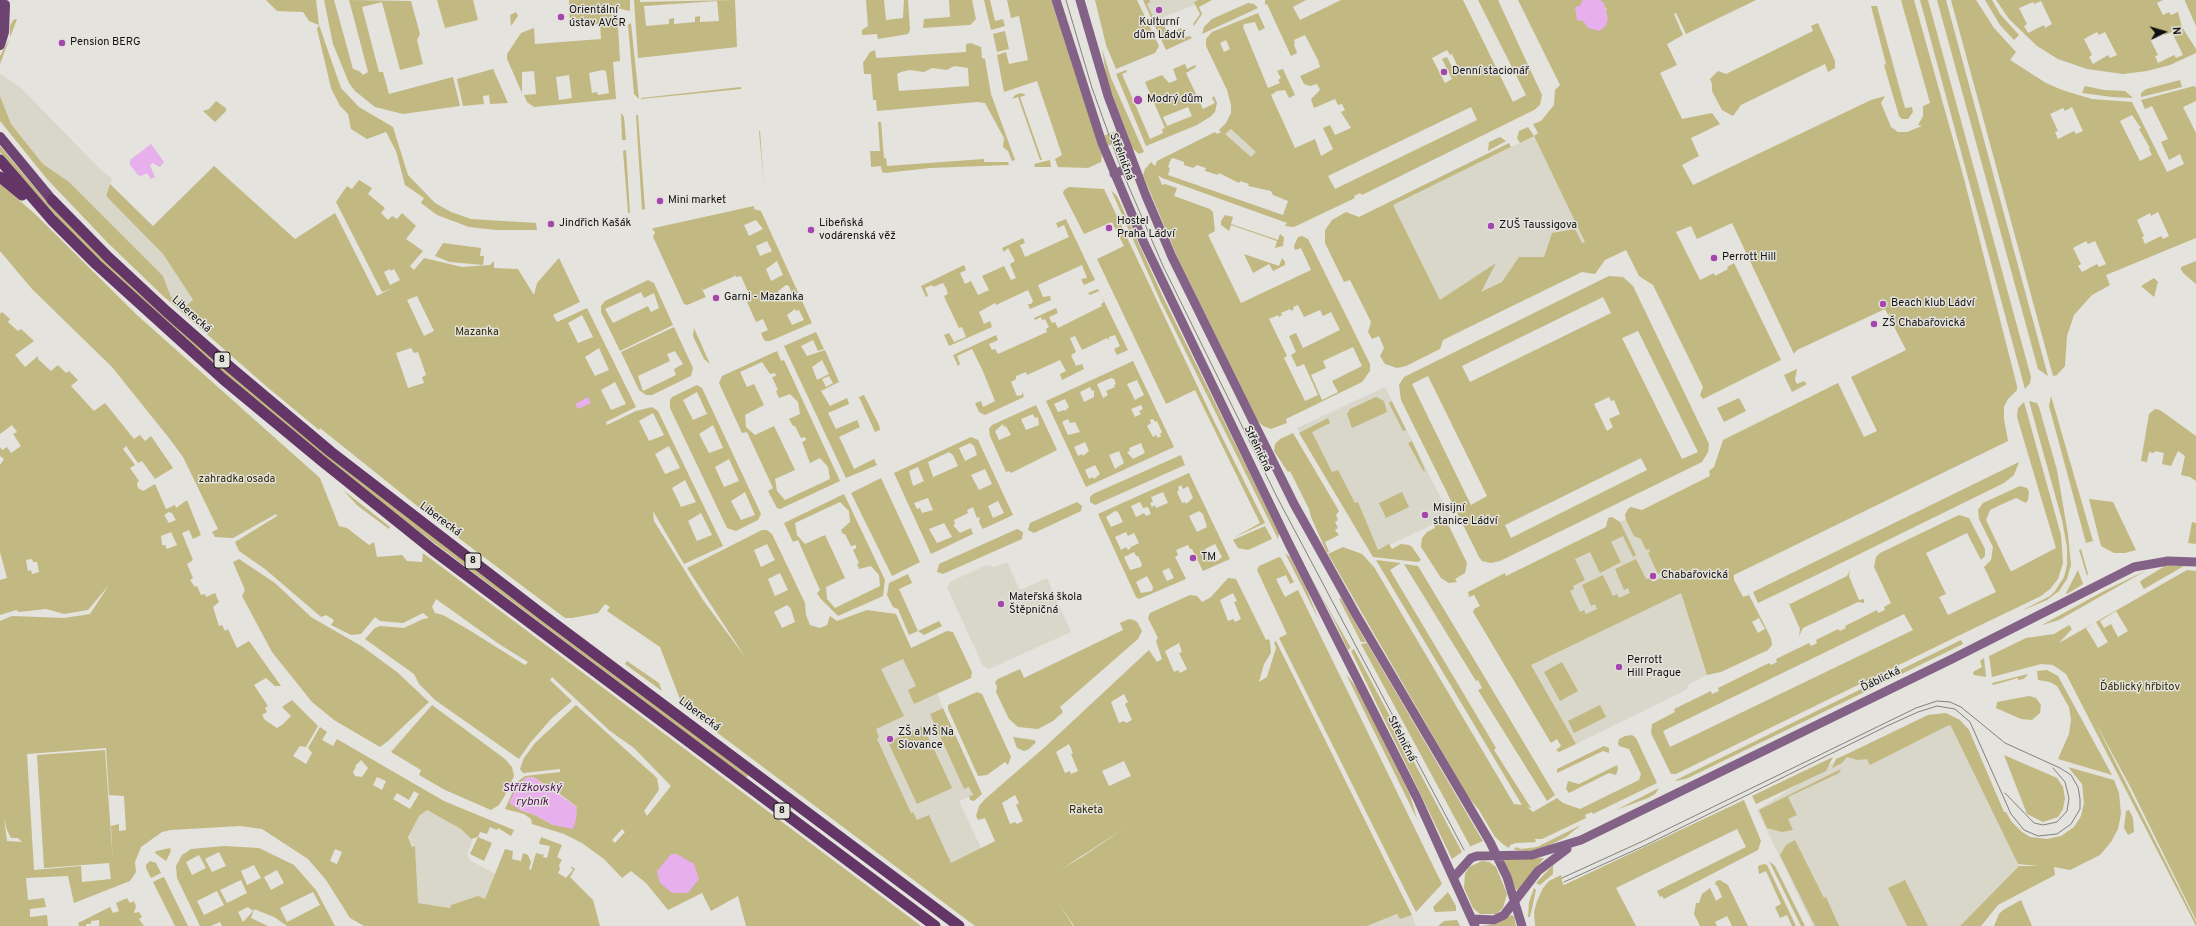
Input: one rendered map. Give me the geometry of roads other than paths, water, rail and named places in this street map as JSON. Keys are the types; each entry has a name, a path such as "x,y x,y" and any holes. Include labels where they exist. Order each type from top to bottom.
{"highway":[{"name":"8","path":"0,160 52,220 158,322 322,461 433,550 936,926"},
{"path":"0,177 52,220"},
{"name":"Liberecká","path":"52,200 108,257 166,311 331,452 543,615 959,926"}],"main road":[{"name":"Střelničná","path":"1056,0 1075,63 1114,174 1171,303 1295,556 1417,798 1474,922"},
{"name":"Střelničná","path":"1080,0 1108,96 1134,165 1172,257 1294,504 1496,855 1515,902"},
{"path":"0,44 4,32 3,4"},
{"path":"0,28 0,44"},
{"name":"Liberecká","path":"0,137 52,200"},
{"path":"1114,174 1134,165"},
{"name":"Ďáblická","path":"1581,840 1952,659 2134,567 2168,561 2196,562"},
{"path":"1454,877 1471,858 1477,856 1532,855 1581,840"},
{"path":"1474,922 1499,918 1515,902 1538,871 1581,840"},
{"path":"1515,902 1522,926"}],"water":[{"path":"1583,0 1600,0 1604,3 1608,19 1606,26 1599,31 1588,28 1583,21 1577,20 1575,7 1581,5"},
{"path":"151,144 164,162 160,167 153,163 150,165 155,177 151,179 147,173 141,176 138,175 130,165 130,160"},
{"path":"588,397 591,403 578,409 575,404"},
{"name":"Střížkovský rybník","path":"533,777 577,807 576,820 573,829 553,825 535,815 520,810 509,803 515,791 525,778"},
{"path":"671,854 677,854 694,864 699,879 688,893 672,893 660,883 657,871"}],"tram line":[{"path":"1066,0 1092,88 1122,171 1163,266 1277,497 1464,850"},
{"path":"1562,878 1643,841 1916,708 1937,701 1950,702 1961,707 2005,743 2060,768 2071,775 2078,787 2080,809 2071,824 2057,834 2038,836 2024,830 2011,814 1970,722 1955,709 1937,706 1918,712 1887,726 1646,845 1564,882"},
{"path":"2005,793 2034,823 2043,825 2057,822 2067,811 2069,798 2065,782 2053,768"}],"place":[{"name":"Kulturní dům Ládví","path":"1159,10"},
{"name":"Orientální ústav AVČR","path":"561,17"},
{"name":"Pension BERG","path":"62,43"},
{"name":"Denní stacionář","path":"1444,72"},
{"name":"Modrý dům","path":"1138,100"},
{"name":"Mini market","path":"660,201"},
{"name":"Jindřich Kašák","path":"551,224"},
{"name":"ZUŠ Taussigova","path":"1491,226"},
{"name":"Hostel Praha Ládví","path":"1109,228"},
{"name":"Libeňská vodárenská věž","path":"811,230"},
{"name":"Perrott Hill","path":"1714,258"},
{"name":"Garni - Mazanka","path":"716,298"},
{"name":"Beach klub Ládví","path":"1883,304"},
{"name":"ZŠ Chabařovická","path":"1874,324"},
{"name":"Misijní stanice Ládví","path":"1425,515"},
{"name":"TM","path":"1193,558"},
{"name":"Chabařovická","path":"1653,576"},
{"name":"Mateřská škola Štěpničná","path":"1001,604"},
{"name":"Perrott Hill Prague","path":"1619,667"},
{"name":"ZŠ a MŠ Na Slovance","path":"890,739"}],"park label":[{"name":"Mazanka","path":"477,333"},
{"name":"zahradka osada","path":"237,480"},
{"name":"Ďáblický hřbitov","path":"2140,688"},
{"name":"Raketa","path":"1086,811"}]}
